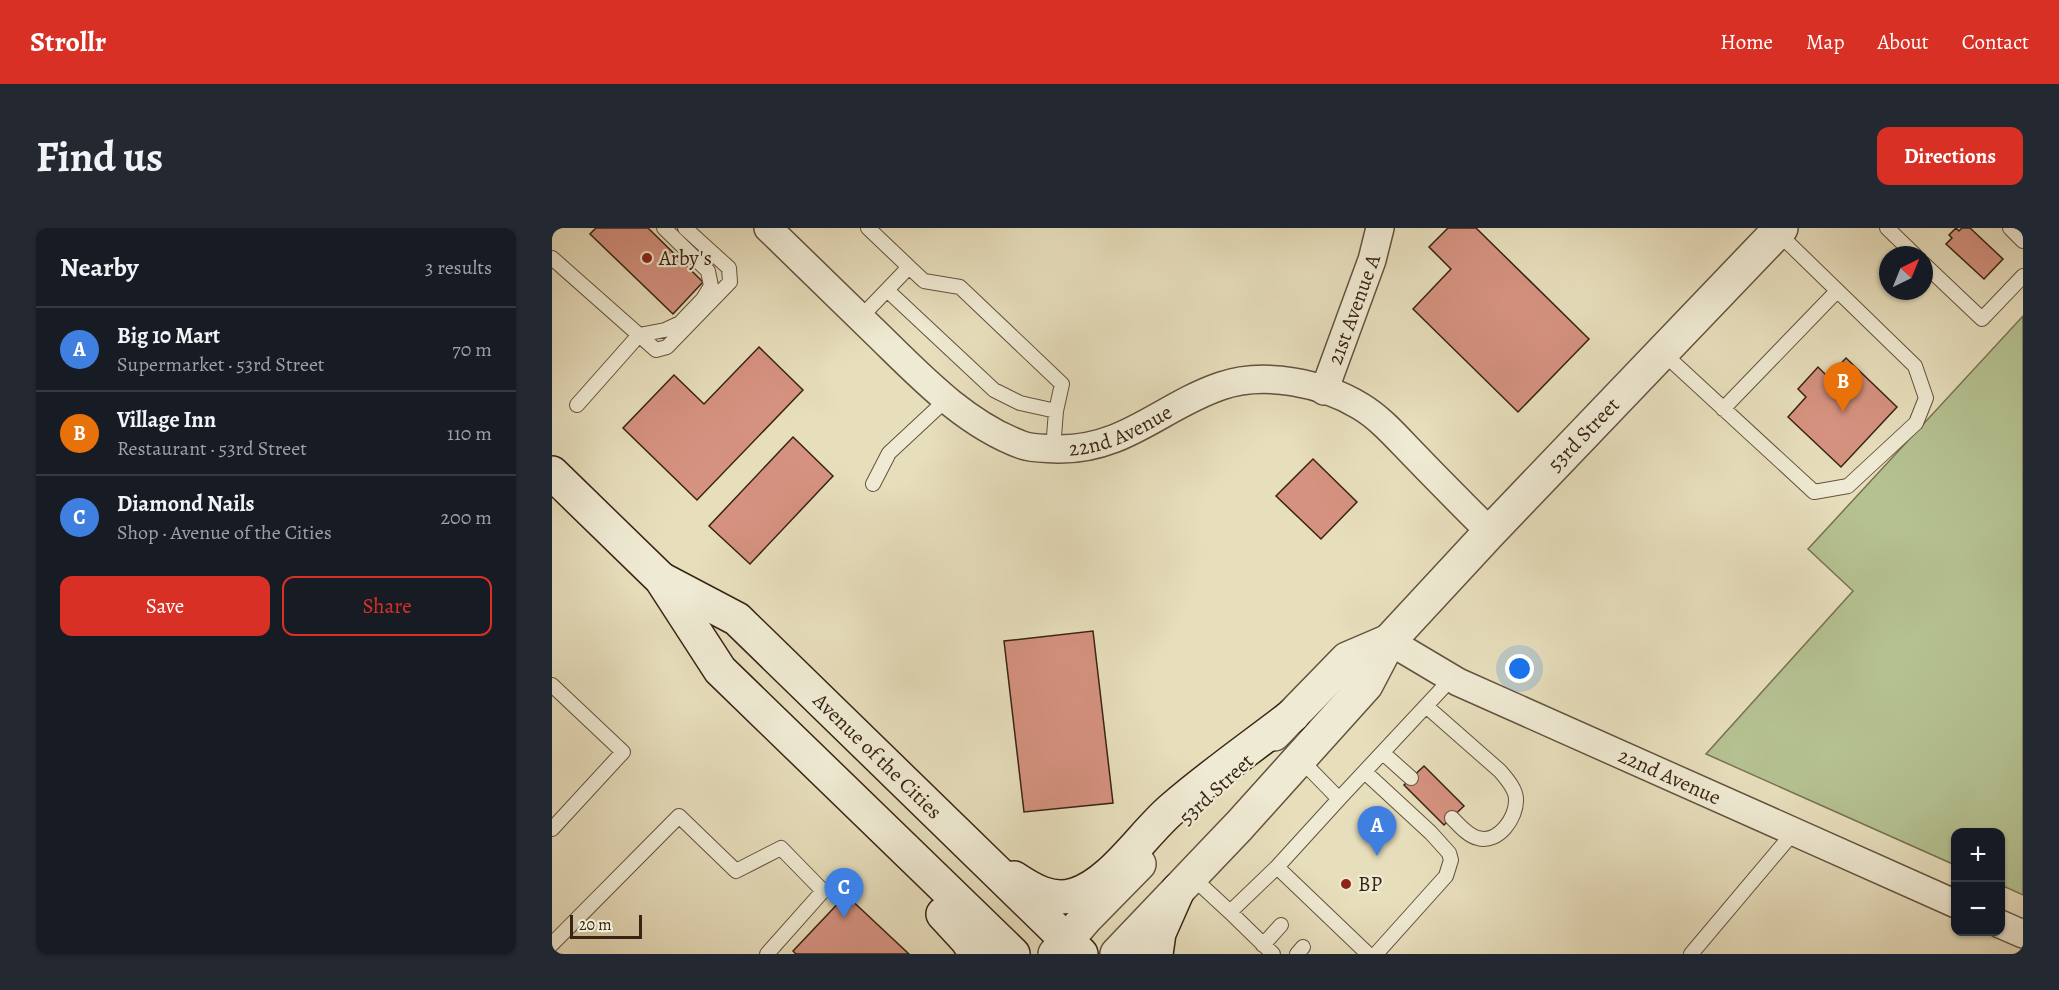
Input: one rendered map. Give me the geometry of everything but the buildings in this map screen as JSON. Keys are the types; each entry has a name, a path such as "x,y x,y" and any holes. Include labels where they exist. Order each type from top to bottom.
{"main road":[{"name":"53rd Street","path":"1117,954 1300,759 1366,685 1389,641 1779,230"},
{"name":"Avenue of the Cities","path":"552,472 661,579 720,670 1013,954"},
{"name":"Avenue of the Cities","path":"661,579 737,619 984,860 1068,950"},
{"name":"53rd Street","path":"1068,950 1085,919 1177,826 1231,778 1347,659 1389,641"},
{"path":"720,670 826,801 954,925 968,940 976,954"},
{"path":"984,860 1034,891 1062,898 1085,891 1099,882 1131,852 1171,809 1293,715"},
{"path":"1156,954 1160,933 1185,883"}],"street":[{"name":"22nd Avenue","path":"768,228 927,382 982,424 1023,445 1053,449 1096,446 1155,420 1194,398 1222,386 1273,380 1309,384 1363,408 1390,430 1490,532"},
{"name":"21st Avenue A","path":"1324,391 1372,260 1380,228"},
{"name":"22nd Avenue","path":"1389,641 1452,678 1951,902"},
{"path":"2005,926 2023,934"}],"lane":[{"path":"577,405 639,335 666,330 680,323 703,299 711,286 708,271 664,228"},
{"path":"552,258 656,350 667,347 730,282 729,268 685,228"},
{"path":"868,228 924,281 960,287 1062,384 1056,411 1053,449"},
{"path":"1887,228 1906,246"},
{"path":"2010,228 2023,241"},
{"path":"1662,352 1814,492 1848,486 1916,423 1926,398 1915,366 1837,291 1779,230"},
{"path":"860,318 909,267"},
{"path":"1933,273 1982,320 2023,276"},
{"path":"887,290 994,390 1020,403 1056,411"},
{"path":"1723,409 1837,291"},
{"path":"873,484 889,453 947,399"},
{"path":"1230,912 1277,867 1452,678"},
{"path":"552,685 623,752 552,829"},
{"path":"1426,706 1500,771 1509,782 1516,798 1512,816 1505,828 1491,838 1479,839 1470,835 1452,818"},
{"path":"1383,753 1411,778"},
{"path":"1300,759 1340,799"},
{"path":"1365,772 1431,832 1449,853 1451,860 1446,876 1376,954"},
{"path":"552,944 680,816 736,871 781,848 823,891 767,954"},
{"path":"1691,954 1793,832"},
{"path":"1277,867 1303,901 1345,940 1368,954"},
{"path":"1185,883 1230,912 1268,950 1281,925"}],"green space":[{"path":"2023,316 2023,895 2005,887 2005,828 1951,828 1951,863 1706,754 1853,591 1808,549"}],"place":[{"name":"Arby's","path":"647,258"},
{"name":"Village Inn","path":"1843,412"},
{"name":"Big 10 Mart","path":"1377,856"},
{"name":"BP","path":"1346,884"},
{"name":"Diamond Nails","path":"844,918"}]}
